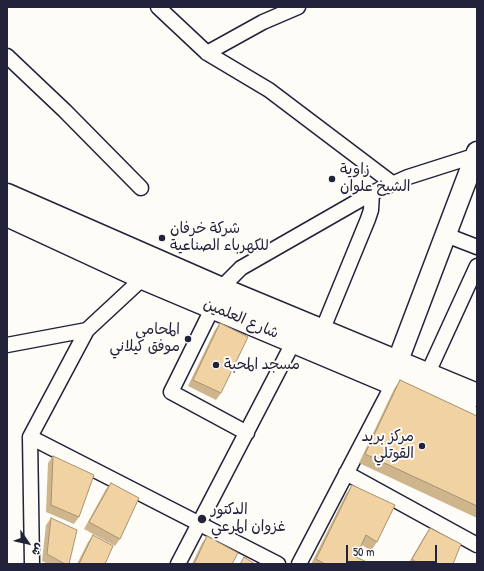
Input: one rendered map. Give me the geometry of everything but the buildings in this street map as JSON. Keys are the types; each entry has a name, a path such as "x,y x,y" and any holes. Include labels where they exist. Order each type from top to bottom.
{"main road":[{"path":"397,363 477,154"},
{"name":"شارع العلمين","path":"7,195 218,298 294,341 477,419"},
{"name":"شارع العلمين","path":"7,215 143,278 218,298 322,331 477,395"}],"street":[{"path":"158,7 207,53 269,90 392,183"},
{"path":"207,53 263,22 298,7"},
{"path":"7,56 65,111 141,188"},
{"path":"247,434 172,392 218,298 228,281 241,268 372,192 392,183 477,154"},
{"path":"322,331 368,219 371,210 372,192"},
{"path":"446,235 477,247"},
{"path":"427,375 477,266"},
{"path":"34,563 30,437 87,330 143,278"},
{"path":"7,345 87,330"},
{"path":"178,564 247,434 294,341"},
{"path":"299,564 393,384"},
{"path":"30,437 278,564"},
{"path":"346,473 477,545"}],"place":[{"name":"زاوية الشيخ علوان","path":"332,179"},
{"name":"شركة خرفان للكهرباء الصناعية","path":"162,238"},
{"name":"المحامي موفق كيلاني","path":"188,339"},
{"name":"مسجد المحبة","path":"216,365"},
{"name":"مركز بريد القوتلي","path":"422,446"},
{"name":"الدكتور غزوان المرعي","path":"202,519"}]}
